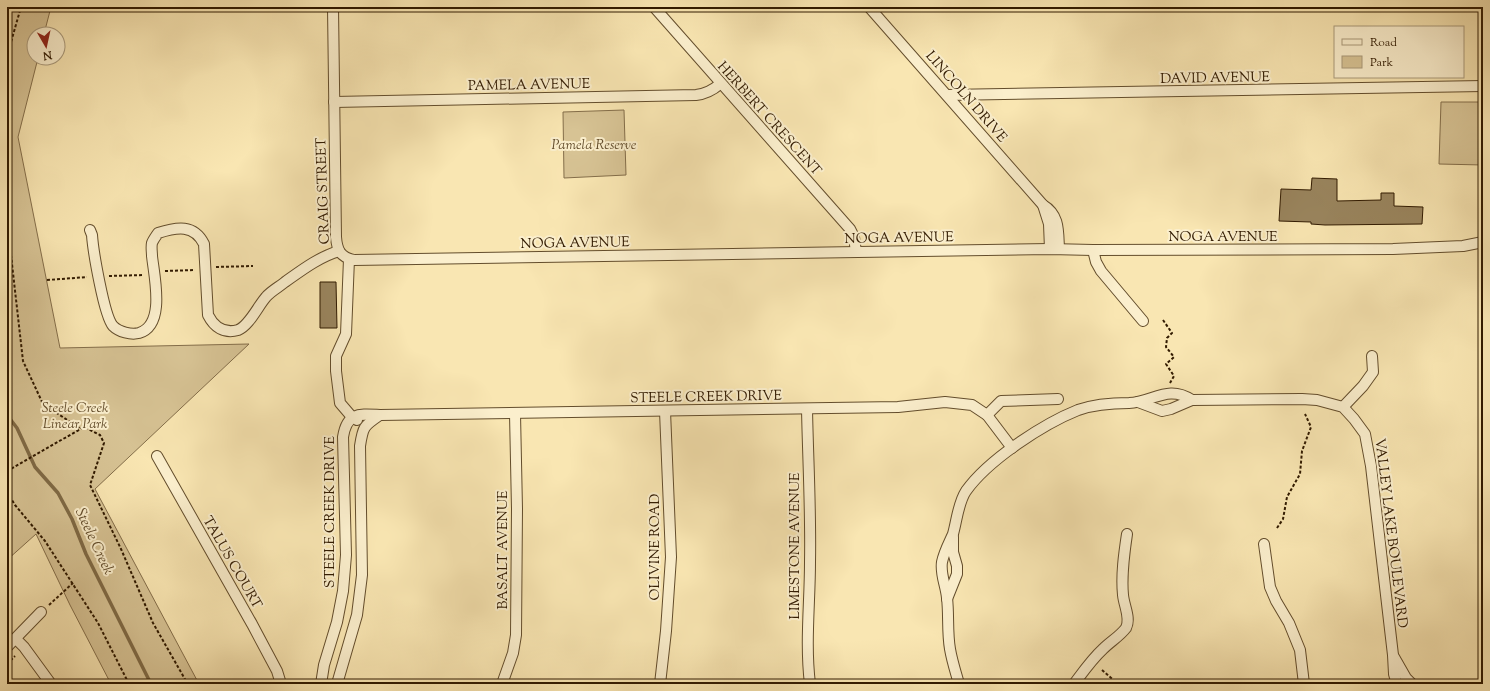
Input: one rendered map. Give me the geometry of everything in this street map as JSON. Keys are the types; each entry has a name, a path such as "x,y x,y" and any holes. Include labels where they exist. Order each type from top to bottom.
{"street":[{"name":"CRAIG STREET","path":"90,230 108,318 113,326 120,331 129,333 138,333 147,329 154,319 156,304 152,244 158,233 171,229 182,228 193,231 200,237 204,244 208,315 212,323 217,328 227,331 238,330 245,326 271,292 327,255 339,252 336,237 333,7"},
{"name":"HERBERT CRESCENT","path":"654,7 720,84 850,230 854,237 856,252"},
{"name":"LINCOLN DRIVE","path":"869,7 1043,205 1049,208 1055,217 1058,229 1054,249"},
{"name":"PAMELA AVENUE","path":"334,102 696,95 705,94 720,84"},
{"name":"DAVID AVENUE","path":"947,95 1483,86"},
{"name":"NOGA AVENUE","path":"349,259 1054,249 1393,249 1463,246 1483,242"},
{"name":"NOGA AVENUE","path":"1463,246 1483,250"},
{"path":"1093,250 1096,262 1101,271 1143,321"},
{"path":"339,252 342,256 349,259 346,334 336,356 336,371 340,403 352,417 366,425"},
{"path":"1138,402 1162,410 1171,409 1192,400 1302,399 1317,400 1343,407 1363,386 1373,372 1372,356"},
{"path":"960,684 950,649 947,599 942,564 943,556 953,533 959,508 966,492 981,474 1012,448 1039,430 1078,410 1106,403 1138,402 1158,395 1170,393 1186,396 1192,400"},
{"path":"987,415 1001,401 1058,399"},
{"name":"STEELE CREEK DRIVE","path":"321,684 324,665 337,622 343,591 346,554 343,437 344,428 352,417 361,414 380,416 898,407 945,402 972,405 987,415 1012,448"},
{"name":"VALLEY LAKE BOULEVARD","path":"1343,407 1365,434 1371,466 1394,674 1397,684"},
{"name":"LIMESTONE AVENUE","path":"807,409 811,530 810,593 807,636 810,684"},
{"name":"OLIVINE ROAD","path":"660,684 666,631 671,557 665,411"},
{"name":"BASALT AVENUE","path":"502,684 513,653 516,635 517,509 515,414"},
{"path":"336,684 357,614 360,595 362,575 360,446 362,433 366,425 380,416"},
{"name":"TALUS COURT","path":"157,456 252,624 277,671 281,684"},
{"path":"947,599 958,574 953,552 953,533"},
{"path":"1074,684 1103,649 1122,632 1128,622 1122,582 1127,534"},
{"path":"1264,544 1270,587 1276,601 1289,623 1300,650 1304,684"},
{"path":"7,648 41,612"},
{"path":"16,639 24,647 51,684"},
{"name":"VALLEY LAKE BOULEVARD","path":"1393,655 1406,678 1412,684"}],"path":[{"path":"7,56 21,7"},
{"path":"7,220 23,361 43,404 81,429"},
{"path":"212,268 253,266"},
{"path":"160,271 200,270"},
{"path":"105,276 147,274"},
{"path":"46,280 92,277"},
{"path":"1163,320 1172,333 1167,338 1166,347 1174,357 1166,364 1174,376 1170,382"},
{"path":"1278,528 1283,519 1287,497 1300,474 1302,451 1311,427 1305,414"},
{"path":"7,471 84,427 100,435 104,443 90,485 121,549 153,623 186,683 196,684"},
{"path":"7,492 15,506 45,541 73,583 98,623 129,684"},
{"path":"41,612 73,583"},
{"path":"1102,670 1118,684"}],"green space":[{"name":"Steele Creek Linear Park","path":"7,7 51,7 46,26 26,26 26,66 36,66 18,137 60,348 249,344 95,489 199,684 111,684 70,605 36,534 7,560"},
{"path":"1441,102 1483,102 1483,165 1439,164"},
{"name":"Pamela Reserve","path":"624,110 626,175 564,178 563,112"}],"building":[{"path":"1312,178 1337,179 1337,201 1381,200 1381,193 1394,193 1394,206 1423,207 1422,224 1325,225 1311,224 1311,222 1279,221 1281,189 1311,190"},
{"path":"320,282 336,282 337,328 320,328"}],"waterway":[{"name":"Steele Creek","path":"7,415 17,428 35,467 58,493 72,519 86,554 151,684"}]}
